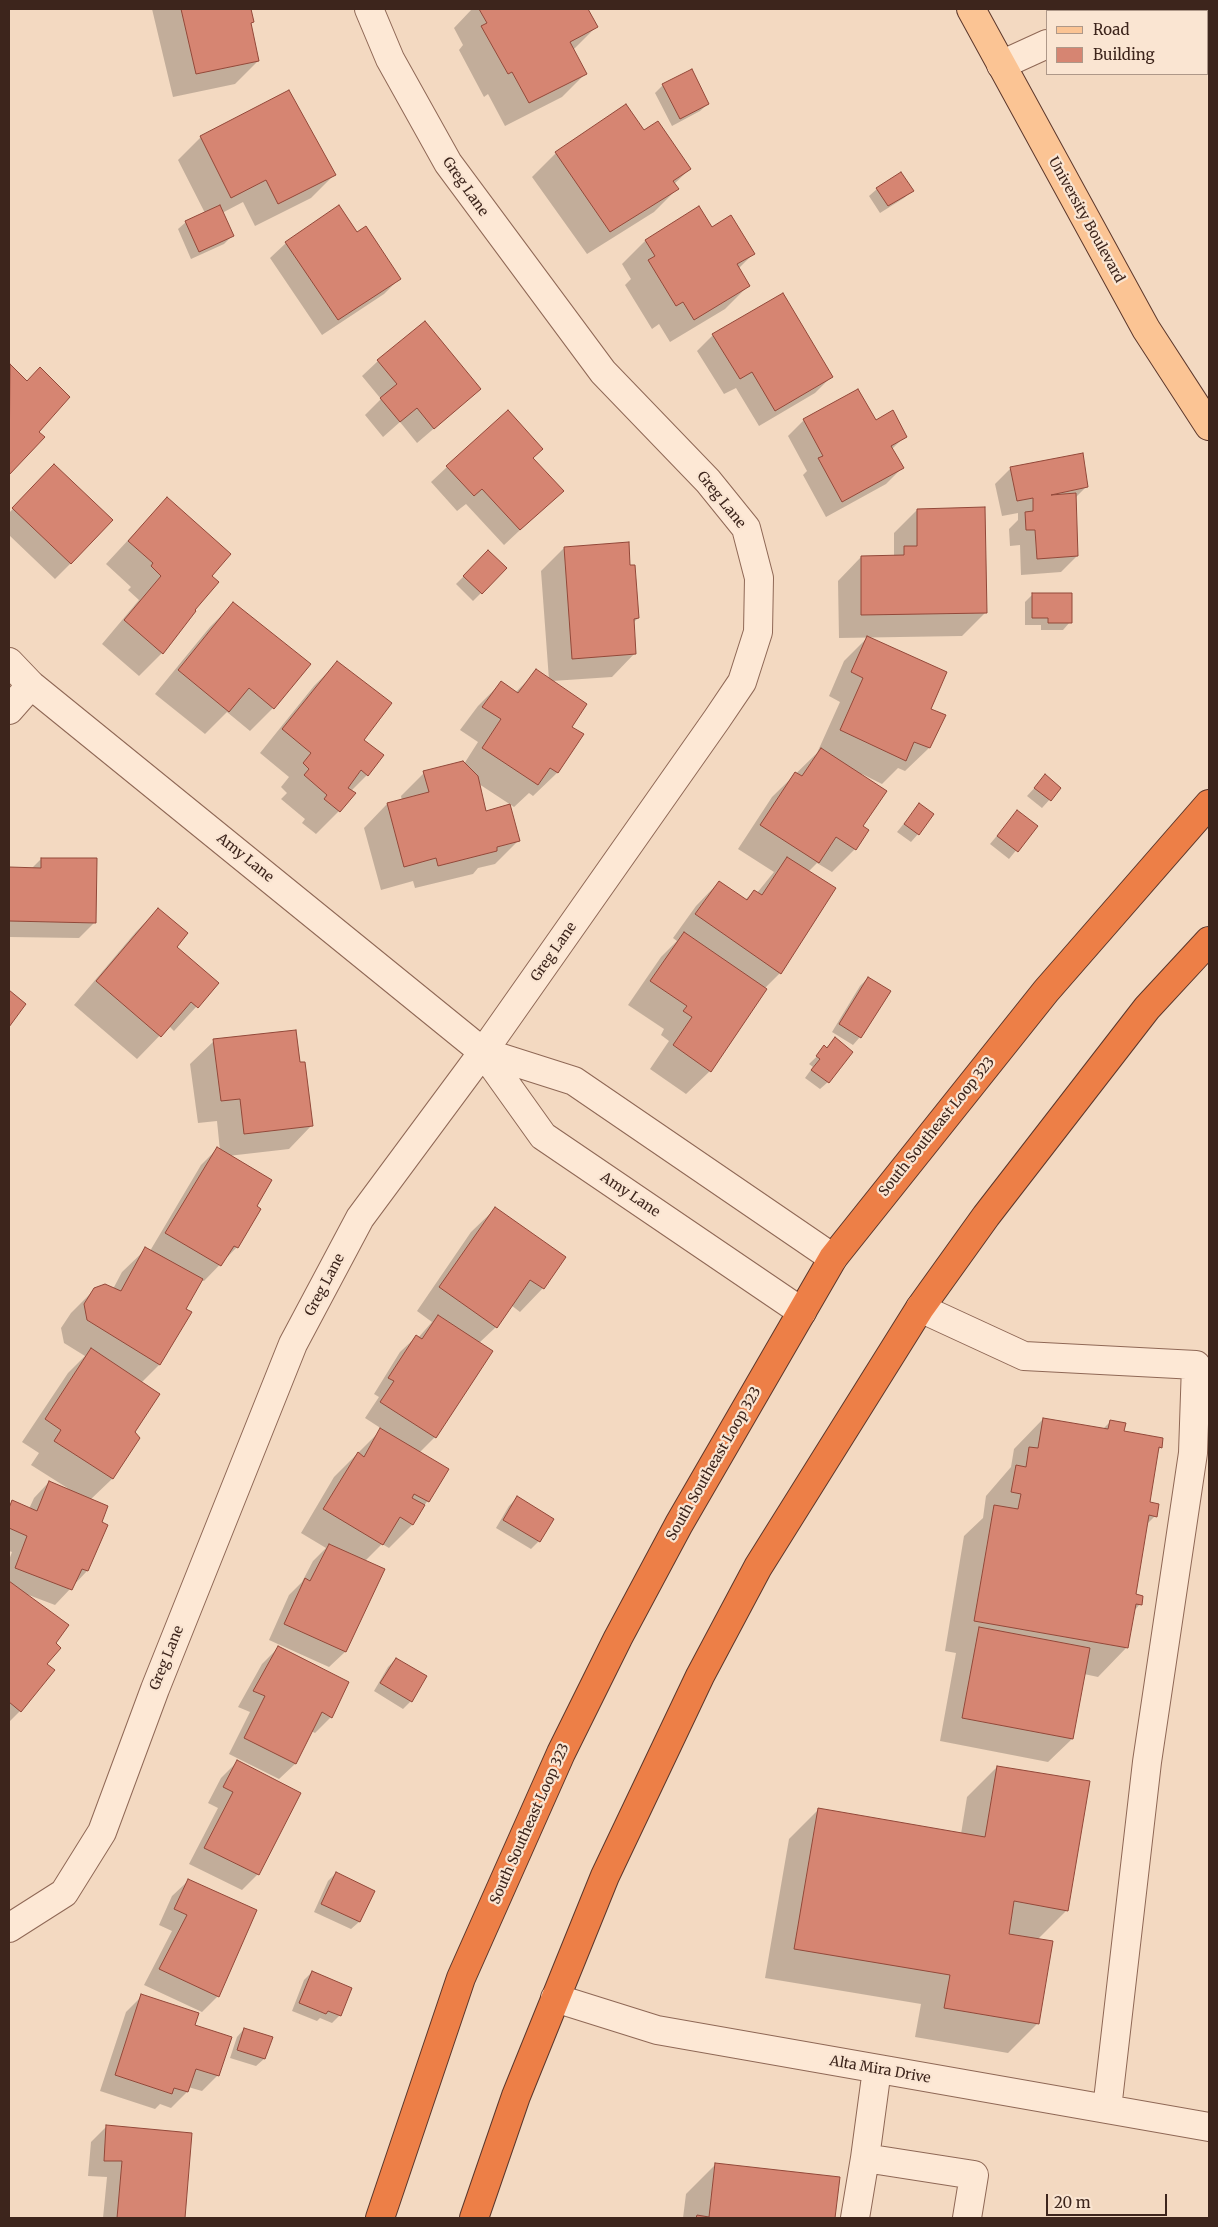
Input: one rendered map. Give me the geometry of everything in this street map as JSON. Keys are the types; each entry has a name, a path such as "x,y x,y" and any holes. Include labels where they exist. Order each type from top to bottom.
{"highway":[{"name":"South Southeast Loop 323","path":"380,2218 461,1978 561,1753 618,1638 679,1524 833,1258 1046,992 1209,804"},
{"path":"474,2218 516,2096 605,1876 700,1676 758,1567 920,1308 986,1216 1147,1008 1209,941"}],"main road":[{"name":"University Boulevard","path":"971,9 1146,329 1209,426"}],"street":[{"name":"Greg Lane","path":"9,1928 64,1893 102,1832 155,1689 293,1344 360,1218 483,1052 742,682 758,632 759,578 746,528 708,481 603,372 448,163 390,59 369,9"},
{"path":"1001,65 1046,44"},
{"name":"Amy Lane","path":"9,662 31,685 483,1052 543,1136 802,1312"},
{"path":"9,710 31,685"},
{"name":"Amy Lane","path":"483,1052 574,1080 833,1258"},
{"path":"920,1308 1024,1356 1196,1365 1193,1453 1147,1762 1107,2109"},
{"name":"Alta Mira Drive","path":"555,1998 657,2030 1209,2127"},
{"path":"855,2218 877,2069"},
{"path":"865,2158 974,2175 967,2218"}],"building":[{"path":"181,9 251,9 254,22 251,23 259,61 196,74"},
{"path":"479,9 588,9 598,27 570,42 587,74 529,103 512,72 508,74 481,26 487,23"},
{"path":"692,69 709,104 680,119 662,84"},
{"path":"289,90 336,175 278,204 266,180 231,198 200,136"},
{"path":"626,104 644,130 658,121 691,169 673,181 679,189 610,232 555,152"},
{"path":"901,172 914,191 888,206 876,188"},
{"path":"220,205 234,236 199,252 185,221"},
{"path":"339,205 357,232 366,226 401,279 338,320 285,242"},
{"path":"699,206 712,227 731,215 755,254 737,264 750,286 694,320 683,302 676,306 648,260 655,256 645,240"},
{"path":"783,293 833,377 775,411 752,372 740,379 712,334"},
{"path":"425,321 481,389 434,429 417,408 400,422 380,398 397,384 377,360"},
{"path":"10,364 27,381 40,367 70,397 39,432 45,437 9,475"},
{"path":"858,389 876,420 893,410 907,437 891,446 904,468 842,502 818,458 823,456 803,419"},
{"path":"508,410 543,449 533,458 564,491 520,530 482,489 474,496 446,466"},
{"path":"1083,453 1088,487 1051,495 1076,493 1078,556 1037,559 1035,530 1026,530 1025,512 1033,511 1033,498 1017,501 1010,467"},
{"path":"54,464 113,520 71,564 12,508"},
{"path":"167,497 231,554 212,576 219,582 195,610 163,654 124,620 161,576 151,566 153,563 128,541"},
{"path":"985,507 987,613 861,615 861,556 904,555 904,546 917,546 917,509"},
{"path":"629,542 630,565 635,565 639,618 634,619 636,654 572,659 564,547"},
{"path":"488,550 507,568 482,594 463,576"},
{"path":"1032,593 1072,593 1072,623 1048,623 1048,618 1032,618"},
{"path":"233,602 311,664 274,709 249,688 229,712 178,670"},
{"path":"867,636 947,672 931,709 946,715 930,748 914,742 906,761 840,730 863,678 851,672"},
{"path":"337,661 392,703 364,740 384,755 368,776 361,770 348,788 356,793 340,812 324,799 327,795 304,775 309,769 303,763 311,753 282,729"},
{"path":"536,669 587,704 572,727 584,734 558,773 550,768 538,785 482,748 501,719 482,707 501,681 518,693"},
{"path":"821,748 887,791 863,826 869,830 856,850 836,837 819,863 760,825 795,772 802,776"},
{"path":"463,761 478,776 486,811 510,804 520,841 497,847 497,851 438,866 436,858 404,867 387,803 429,792 423,771"},
{"path":"1045,774 1061,788 1051,801 1034,788"},
{"path":"919,803 934,814 919,835 904,824"},
{"path":"1017,810 1038,826 1018,852 997,836"},
{"path":"787,857 836,888 781,974 695,914 719,881 747,900 754,890 762,895"},
{"path":"41,858 97,858 96,923 9,921 9,867 41,868"},
{"path":"158,908 188,933 177,947 219,983 198,1008 191,1002 161,1037 96,981"},
{"path":"684,932 767,989 711,1072 673,1045 692,1017 683,1011 687,1006 650,981"},
{"path":"868,977 891,991 861,1038 839,1024"},
{"path":"9,990 26,1004 9,1027"},
{"path":"296,1030 300,1062 305,1062 313,1126 244,1134 240,1099 221,1101 213,1039"},
{"path":"835,1037 853,1052 829,1083 811,1070 820,1059 816,1056 824,1045 827,1048"},
{"path":"217,1147 272,1180 257,1206 261,1209 238,1248 234,1246 221,1266 165,1233"},
{"path":"495,1207 566,1257 544,1289 530,1280 497,1328 439,1287"},
{"path":"145,1247 203,1279 186,1309 192,1312 160,1365 87,1320 84,1304 94,1288 105,1284 121,1291"},
{"path":"438,1315 493,1351 436,1438 380,1402 394,1381 388,1378 416,1335 422,1339"},
{"path":"91,1348 160,1394 135,1432 140,1438 113,1479 54,1441 61,1430 45,1419"},
{"path":"1043,1418 1108,1429 1110,1420 1126,1423 1124,1431 1163,1438 1162,1448 1159,1447 1150,1502 1159,1504 1157,1517 1149,1515 1136,1594 1143,1596 1142,1605 1136,1604 1128,1648 974,1621 994,1505 1018,1509 1021,1494 1011,1492 1016,1465 1026,1467 1029,1447 1038,1448"},
{"path":"380,1428 449,1469 429,1502 414,1494 412,1498 425,1505 413,1525 400,1517 383,1545 323,1509 358,1452 364,1457"},
{"path":"49,1481 108,1506 102,1522 108,1525 88,1571 82,1569 72,1590 15,1568 27,1536 9,1528 9,1508 12,1500 37,1511"},
{"path":"517,1496 554,1519 540,1542 503,1520"},
{"path":"329,1544 385,1569 346,1652 284,1624 305,1578 310,1581"},
{"path":"9,1581 69,1625 56,1643 61,1648 47,1664 55,1670 21,1712 9,1702"},
{"path":"979,1627 1090,1648 1073,1739 962,1718"},
{"path":"278,1646 349,1682 332,1718 322,1712 296,1764 244,1738 265,1696 253,1691"},
{"path":"396,1658 427,1676 412,1702 380,1683"},
{"path":"237,1760 301,1793 259,1875 204,1848 233,1792 223,1787"},
{"path":"997,1766 1090,1781 1068,1911 1014,1901 1009,1934 1053,1941 1039,2024 944,2008 950,1975 794,1949 818,1808 985,1837"},
{"path":"336,1872 375,1891 360,1922 321,1904"},
{"path":"188,1879 257,1910 219,1997 159,1969 187,1915 174,1909"},
{"path":"312,1971 352,1988 341,2016 328,2011 326,2014 299,2003"},
{"path":"141,1994 199,2013 195,2025 232,2037 219,2076 196,2069 188,2092 174,2088 172,2094 115,2075"},
{"path":"244,2028 273,2037 265,2059 237,2050"},
{"path":"106,2125 192,2133 185,2218 117,2218 122,2161 104,2161"},
{"path":"715,2163 840,2177 835,2218 696,2218 697,2215 709,2217"}]}
